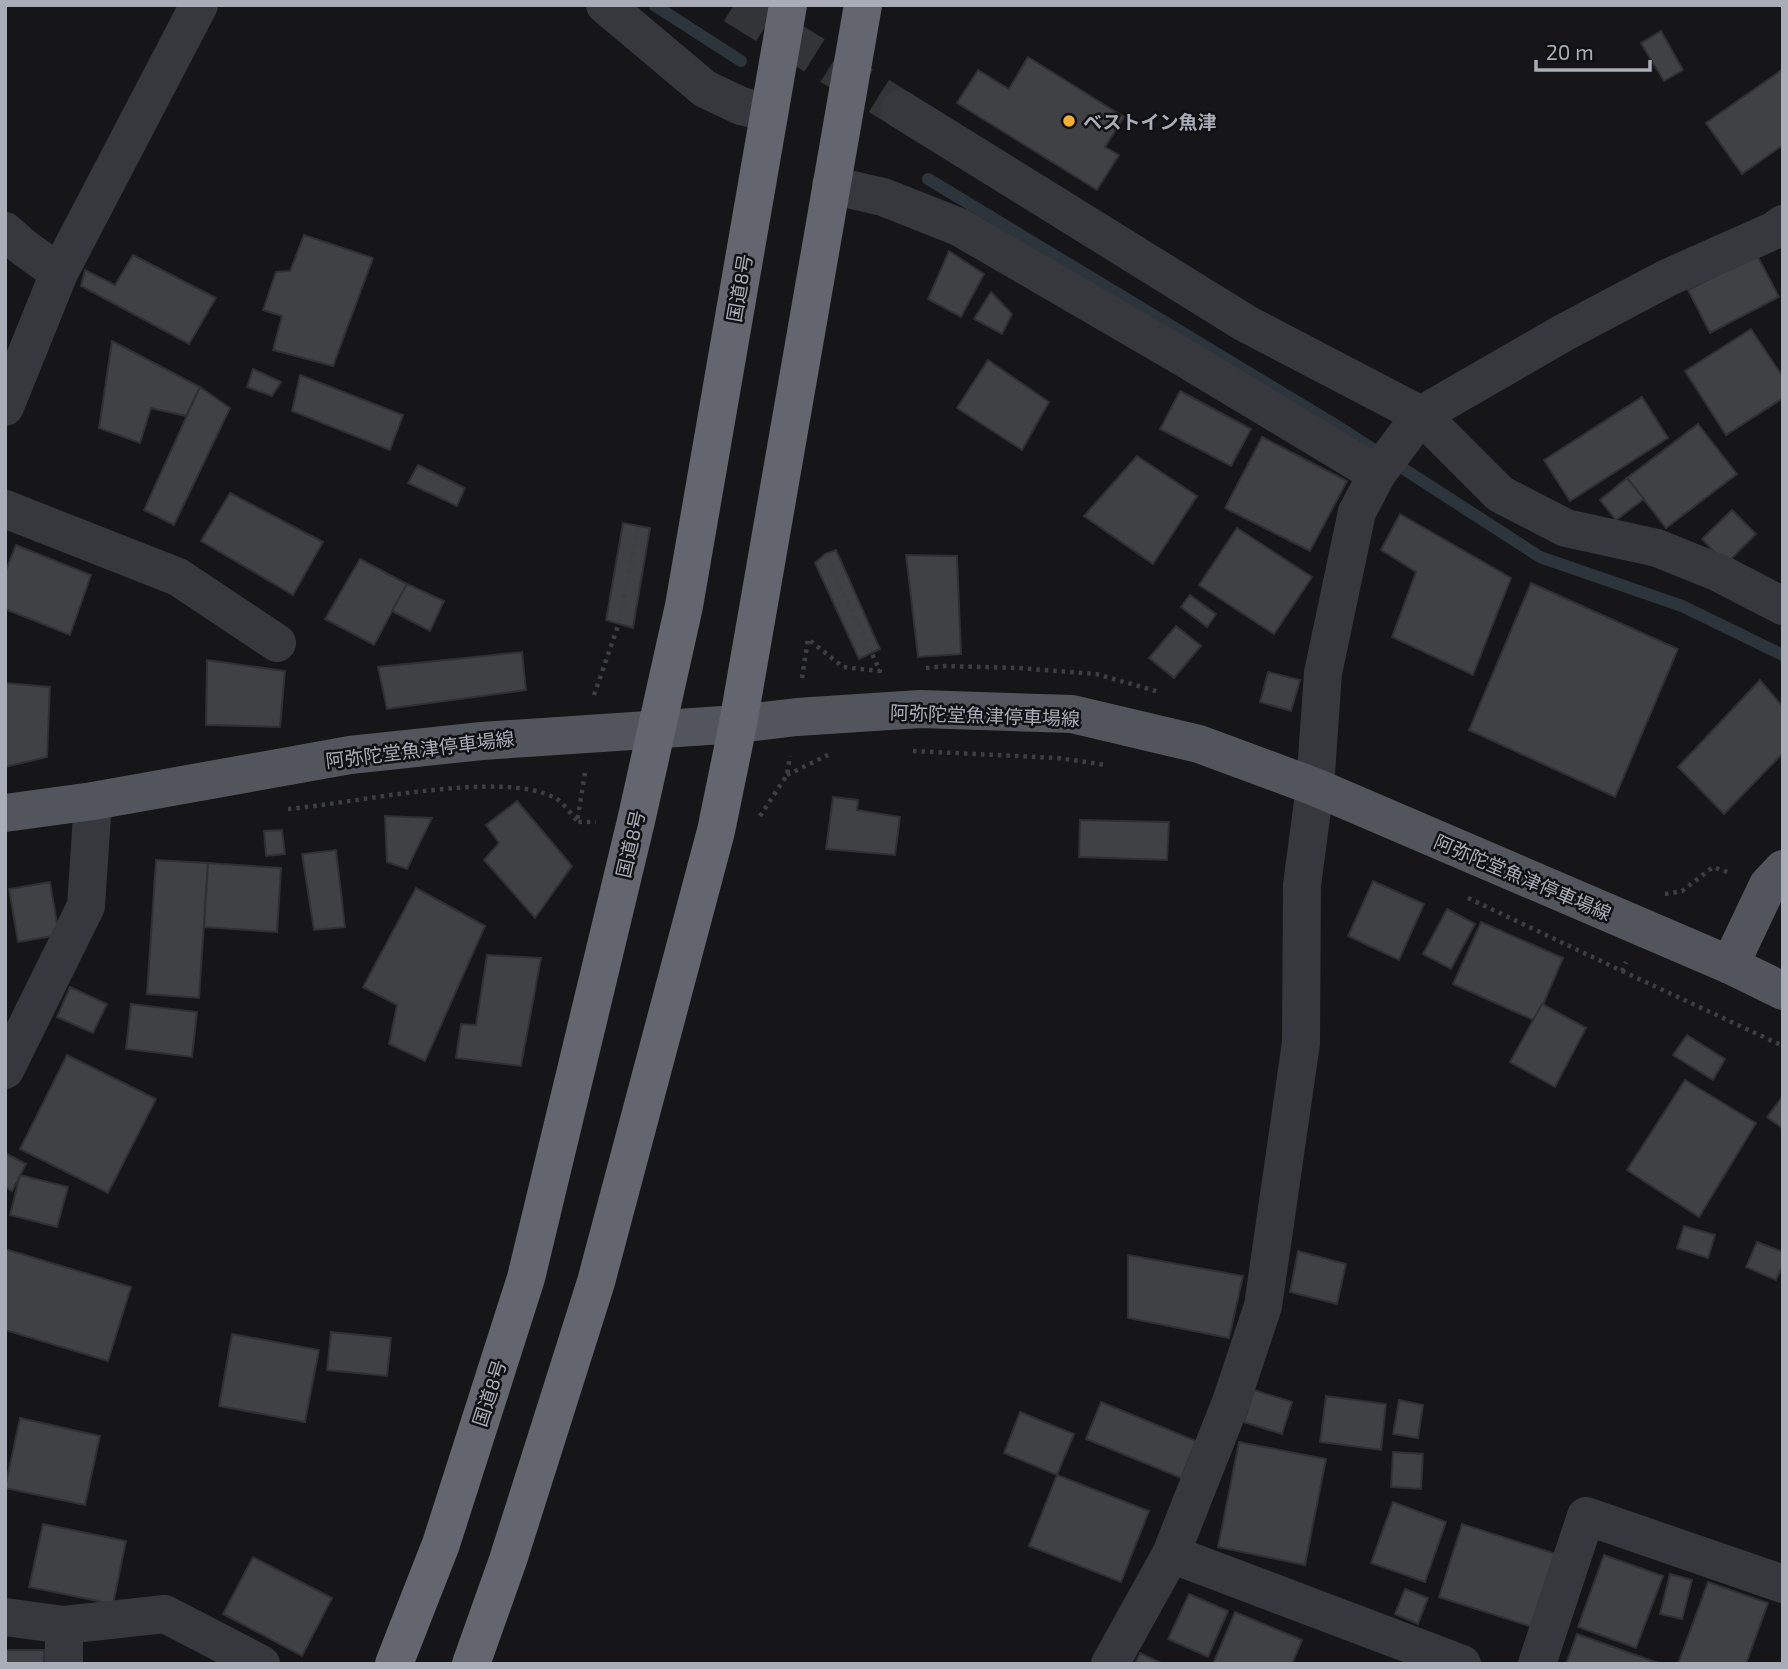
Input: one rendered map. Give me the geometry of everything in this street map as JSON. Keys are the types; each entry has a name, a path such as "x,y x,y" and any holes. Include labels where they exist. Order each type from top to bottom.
{"highway":[{"name":"国道8号","path":"394,1664 441,1544 526,1278 636,821 684,606 788,5"},
{"path":"471,1664 508,1560 596,1282 716,831 738,724 863,5"}],"main road":[{"name":"阿弥陀堂魚津停車場線","path":"5,813 93,801 350,755 482,741 920,709 1072,714 1199,744 1315,787 1730,965 1783,991"},
{"path":"1730,965 1775,877"}],"street":[{"path":"5,407 59,273 199,5"},
{"path":"605,5 705,89 741,106 769,113"},
{"path":"900,109 1245,323 1420,415 1500,494 1566,528 1657,548 1719,573 1783,606"},
{"path":"831,185 883,197 959,227 1377,474"},
{"path":"1110,1664 1171,1554 1231,1402 1263,1306 1301,1043 1302,885 1315,787 1323,673 1357,512 1377,474 1420,415 1565,332 1656,284 1783,224"},
{"path":"5,231 59,273"},
{"path":"5,509 178,577 277,643"},
{"path":"5,1070 86,906 93,801"},
{"path":"1537,1664 1586,1516 1783,1584"},
{"path":"1171,1554 1462,1664"},
{"path":"5,1617 64,1625 164,1614 261,1664"},
{"path":"64,1625 64,1664"}],"path":[{"path":"619,623 638,526"},
{"path":"825,554 870,653"},
{"path":"275,810 325,806 435,790 521,787 556,798 578,822"},
{"path":"1654,896 1682,891 1713,867 1775,877"},
{"path":"1622,971 1783,1046"}],"building":[{"path":"1661,31 1683,70 1664,81 1641,43"},
{"path":"1028,57 1124,117 1105,147 1119,155 1097,190 957,103 978,70 1009,89"},
{"path":"1783,69 1783,145 1742,174 1706,123"},
{"path":"304,235 373,258 333,366 273,350 282,316 263,310 276,272 290,271"},
{"path":"949,251 984,274 961,317 928,299"},
{"path":"133,255 216,298 189,344 81,286 85,270 115,285"},
{"path":"1757,255 1779,297 1710,333 1688,290"},
{"path":"991,292 1012,314 1002,334 974,319"},
{"path":"1751,329 1783,377 1783,398 1726,435 1685,371"},
{"path":"112,341 200,387 186,416 151,408 140,443 99,428"},
{"path":"988,360 1049,402 1022,450 957,408"},
{"path":"253,369 281,382 272,396 247,387"},
{"path":"300,375 403,415 390,450 292,411"},
{"path":"200,387 230,408 174,525 144,510"},
{"path":"1180,391 1251,429 1231,466 1160,429"},
{"path":"1642,397 1668,438 1570,501 1544,460"},
{"path":"1698,424 1737,474 1666,528 1627,478"},
{"path":"1262,437 1347,481 1310,551 1225,508"},
{"path":"1137,456 1197,496 1153,564 1084,516"},
{"path":"418,465 465,488 457,506 408,483"},
{"path":"1627,478 1644,499 1616,520 1600,500"},
{"path":"230,493 323,542 293,595 201,541"},
{"path":"1732,510 1756,534 1726,564 1702,539"},
{"path":"1400,514 1511,578 1473,675 1392,637 1416,572 1381,550"},
{"path":"623,523 650,528 633,628 606,620"},
{"path":"1237,528 1312,577 1274,634 1199,585"},
{"path":"16,545 91,575 70,635 5,609 5,573"},
{"path":"836,550 880,649 859,659 815,563 825,554"},
{"path":"906,555 957,556 961,654 918,657"},
{"path":"360,559 407,584 374,645 325,619"},
{"path":"1531,583 1678,649 1615,797 1469,730"},
{"path":"407,584 444,601 430,631 392,611"},
{"path":"1190,595 1216,614 1207,627 1181,607"},
{"path":"1176,626 1201,646 1174,678 1149,658"},
{"path":"522,652 526,690 387,709 378,667"},
{"path":"207,660 285,671 280,727 206,725"},
{"path":"1268,672 1300,680 1291,711 1260,702"},
{"path":"1760,680 1783,707 1783,753 1724,814 1678,767"},
{"path":"5,683 50,687 47,757 5,767"},
{"path":"833,797 858,800 857,810 900,817 895,855 826,849"},
{"path":"517,801 572,866 535,918 484,860 499,843 486,825"},
{"path":"385,816 432,818 407,869 387,862"},
{"path":"1080,820 1169,822 1167,860 1079,857"},
{"path":"282,830 285,854 266,856 264,831"},
{"path":"336,850 345,927 314,930 302,854"},
{"path":"156,860 208,863 199,998 147,994"},
{"path":"208,863 281,868 277,932 204,927"},
{"path":"1373,881 1424,904 1399,960 1348,936"},
{"path":"50,882 59,935 18,942 9,889"},
{"path":"416,888 485,926 425,1061 389,1044 397,1005 363,987"},
{"path":"1447,909 1475,924 1451,969 1423,954"},
{"path":"1481,922 1563,958 1536,1021 1453,984"},
{"path":"487,955 541,958 521,1066 456,1058 461,1024 476,1025"},
{"path":"70,987 107,1004 93,1033 57,1017"},
{"path":"131,1004 197,1012 192,1057 126,1049"},
{"path":"1542,1004 1586,1028 1555,1087 1510,1062"},
{"path":"1687,1035 1725,1059 1713,1080 1673,1055"},
{"path":"67,1055 156,1099 108,1193 20,1149"},
{"path":"1685,1080 1756,1123 1699,1217 1627,1170"},
{"path":"1783,1096 1783,1129 1767,1117"},
{"path":"5,1153 26,1164 12,1191 5,1187"},
{"path":"20,1175 68,1187 57,1227 10,1215"},
{"path":"1684,1226 1715,1235 1708,1258 1677,1248"},
{"path":"1757,1242 1783,1252 1783,1265 1776,1280 1746,1267"},
{"path":"5,1249 131,1287 108,1361 5,1330"},
{"path":"1298,1251 1346,1264 1337,1304 1290,1292"},
{"path":"1128,1255 1243,1276 1229,1338 1128,1318"},
{"path":"331,1332 391,1338 387,1376 327,1370"},
{"path":"232,1334 319,1350 305,1422 219,1406"},
{"path":"1254,1390 1292,1402 1282,1434 1244,1422"},
{"path":"1326,1396 1386,1404 1381,1450 1320,1442"},
{"path":"1399,1400 1423,1405 1418,1438 1393,1434"},
{"path":"1101,1402 1196,1441 1181,1478 1086,1439"},
{"path":"1020,1412 1074,1434 1057,1475 1004,1453"},
{"path":"20,1418 100,1436 85,1505 5,1488"},
{"path":"1239,1442 1326,1459 1305,1565 1218,1547"},
{"path":"1393,1452 1423,1454 1421,1489 1391,1487"},
{"path":"1057,1475 1149,1511 1121,1582 1029,1546"},
{"path":"1393,1502 1446,1522 1425,1582 1371,1563"},
{"path":"43,1524 126,1541 113,1604 29,1587"},
{"path":"1462,1524 1556,1554 1532,1627 1439,1597"},
{"path":"1604,1555 1663,1576 1636,1648 1578,1627"},
{"path":"253,1557 332,1598 302,1656 223,1614"},
{"path":"1670,1574 1692,1580 1682,1619 1660,1614"},
{"path":"1708,1582 1768,1603 1746,1664 1678,1664"},
{"path":"1405,1589 1428,1598 1418,1624 1395,1614"},
{"path":"1189,1594 1228,1611 1208,1657 1168,1639"},
{"path":"1235,1612 1302,1640 1292,1664 1213,1664"},
{"path":"1577,1634 1661,1664 1566,1664"},
{"path":"5,1650 44,1650 44,1664 5,1664"},
{"path":"1140,1653 1163,1664 1135,1664"}],"waterway":[{"path":"654,5 741,61"},
{"path":"928,179 1342,429 1540,557 1682,606 1783,655"}],"tunnel":[{"path":"734,5 900,109"}],"place":[{"name":"ベストイン魚津","path":"1069,121"}]}
